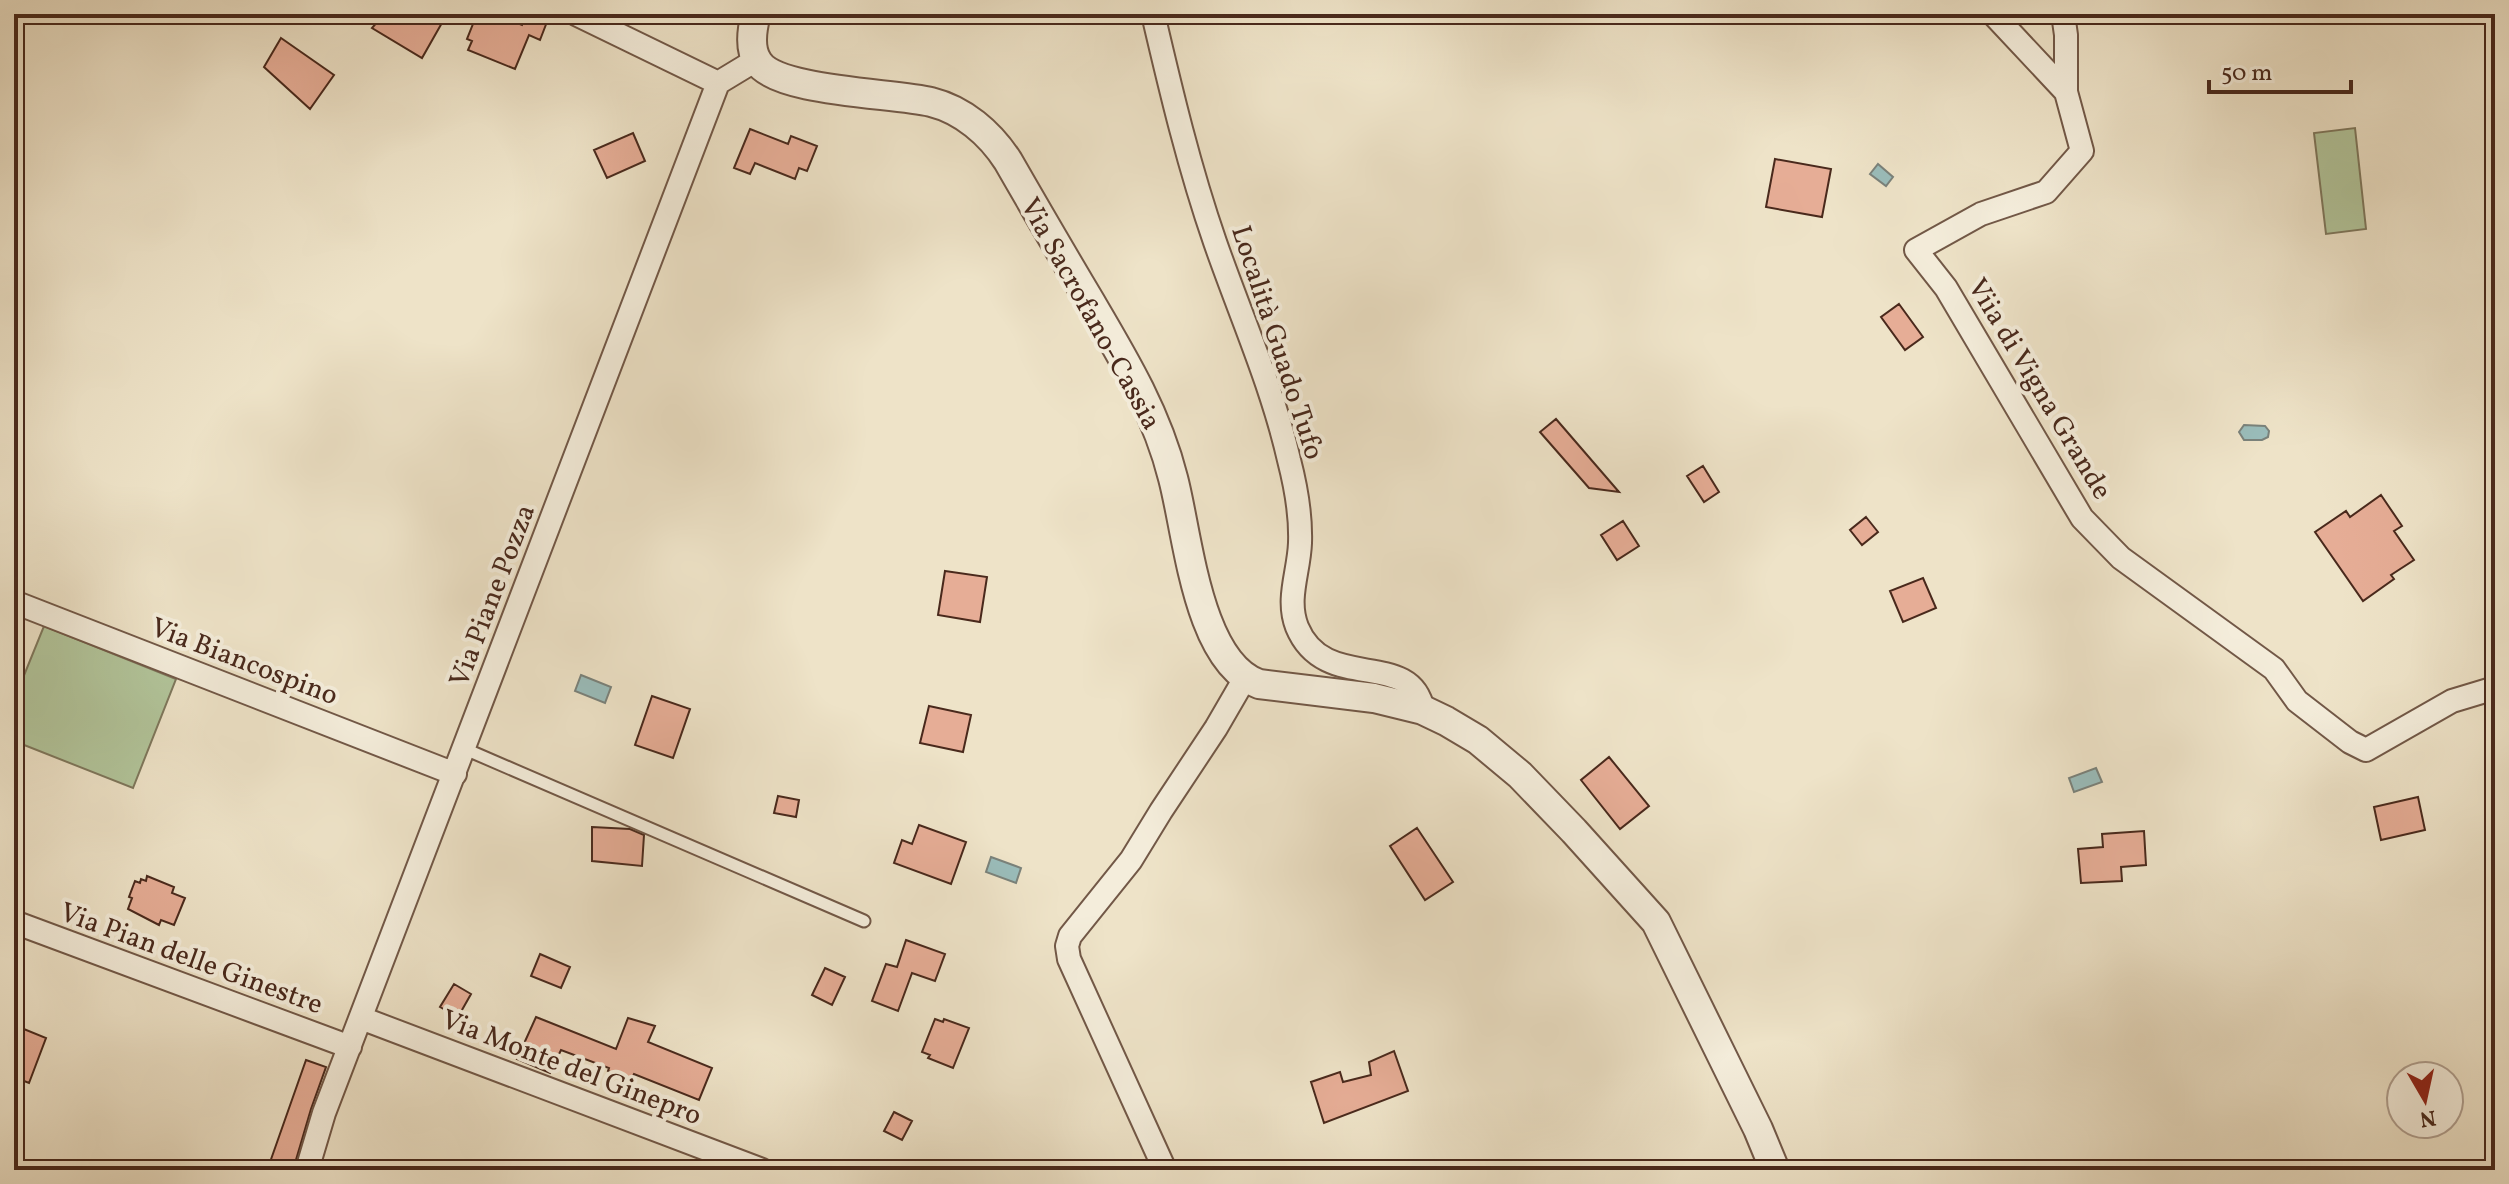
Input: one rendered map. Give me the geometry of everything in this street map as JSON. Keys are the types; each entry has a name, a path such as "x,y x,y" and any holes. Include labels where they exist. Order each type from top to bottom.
{"street":[{"path":"576,14 718,83 756,60 752,34 756,14"},
{"name":"Località Guado Tufo","path":"1153,14 1192,172 1288,455 1300,524 1300,548 1292,601 1298,629 1311,649 1330,662 1407,681 1416,690 1423,710"},
{"name":"Viia di Vigna Grande","path":"1993,14 2066,92 2082,151 2046,192 1981,214 1916,250 1946,288 2082,518 2121,558 2274,669 2297,701 2350,742 2366,750 2452,701 2495,688"},
{"path":"2063,14 2066,92"},
{"name":"Via Sacrofano-Cassia","path":"756,60 768,72 784,79 939,105 970,121 993,141 1142,393 1167,454 1208,625 1227,661 1245,678"},
{"name":"Via Piane Pozza","path":"307,1170 324,1113 718,83"},
{"name":"Via Biancospino","path":"14,602 455,774"},
{"path":"1165,1170 1069,959 1067,946 1070,936 1131,860 1245,678 1275,687 1374,698 1423,710 1469,734 1520,775 1656,922 1758,1129 1775,1170"},
{"name":"Via Pian delle Ginestre","path":"14,922 350,1047"},
{"name":"Via Monte del Ginepro","path":"361,1018 762,1170"}],"lane":[{"path":"465,749 864,921"}],"green space":[{"path":"2355,128 2366,229 2326,234 2314,133"},
{"path":"44,626 176,679 133,788 14,741 14,700"}],"water":[{"path":"1878,164 1893,177 1886,186 1870,174"},
{"path":"2244,425 2265,426 2269,431 2268,437 2244,440 2239,432"},
{"path":"581,675 611,687 605,703 575,691"},
{"path":"2096,768 2102,782 2074,792 2069,778"},
{"path":"991,857 1021,868 1016,883 986,872"}],"building":[{"path":"384,14 447,14 422,58 372,28"},
{"path":"477,14 495,14 522,25 526,14 550,14 540,40 529,35 515,69 468,50 472,41 467,39"},
{"path":"281,38 334,75 310,109 264,67"},
{"path":"750,129 788,144 791,136 817,146 807,171 799,168 795,179 755,163 750,174 734,168"},
{"path":"633,133 645,161 607,178 594,150"},
{"path":"1775,159 1831,169 1822,217 1766,207"},
{"path":"1899,304 1923,337 1905,350 1881,317"},
{"path":"1556,419 1619,492 1589,488 1540,432"},
{"path":"1703,466 1719,492 1704,502 1687,476"},
{"path":"2381,495 2402,526 2394,531 2414,560 2391,575 2394,579 2363,601 2315,532 2346,511 2350,517"},
{"path":"1866,517 1878,532 1862,545 1850,530"},
{"path":"1623,521 1639,546 1617,560 1601,535"},
{"path":"945,571 987,577 980,622 938,615"},
{"path":"1923,578 1936,608 1903,622 1890,591"},
{"path":"652,696 690,709 673,758 635,745"},
{"path":"929,706 971,715 963,752 920,743"},
{"path":"1609,757 1649,806 1620,829 1581,780"},
{"path":"778,796 799,800 796,817 774,813"},
{"path":"2418,797 2425,830 2381,840 2374,807"},
{"path":"919,825 966,842 951,884 894,863 902,840 912,844"},
{"path":"592,827 630,829 644,835 642,866 592,861"},
{"path":"1417,828 1453,882 1425,900 1390,846"},
{"path":"2144,831 2146,865 2121,867 2122,881 2081,883 2078,849 2103,847 2102,834"},
{"path":"147,876 174,887 172,893 185,898 174,925 161,920 159,925 128,909 135,881 146,881"},
{"path":"906,940 945,954 935,981 912,973 898,1011 872,1001 886,964 897,967"},
{"path":"540,954 570,967 561,988 531,976"},
{"path":"825,968 845,977 832,1005 812,995"},
{"path":"454,984 471,994 458,1017 440,1007"},
{"path":"536,1017 616,1049 628,1018 655,1026 648,1042 712,1068 699,1100 634,1074 631,1080 561,1050 550,1073 517,1059"},
{"path":"935,1019 969,1028 953,1068 928,1058 930,1055 922,1052"},
{"path":"14,1025 46,1038 29,1083 14,1077"},
{"path":"1394,1051 1408,1091 1324,1123 1311,1082 1340,1072 1343,1082 1371,1075 1369,1062"},
{"path":"306,1060 326,1067 293,1170 284,1170 269,1165"},
{"path":"894,1112 912,1121 902,1140 884,1131"}]}
